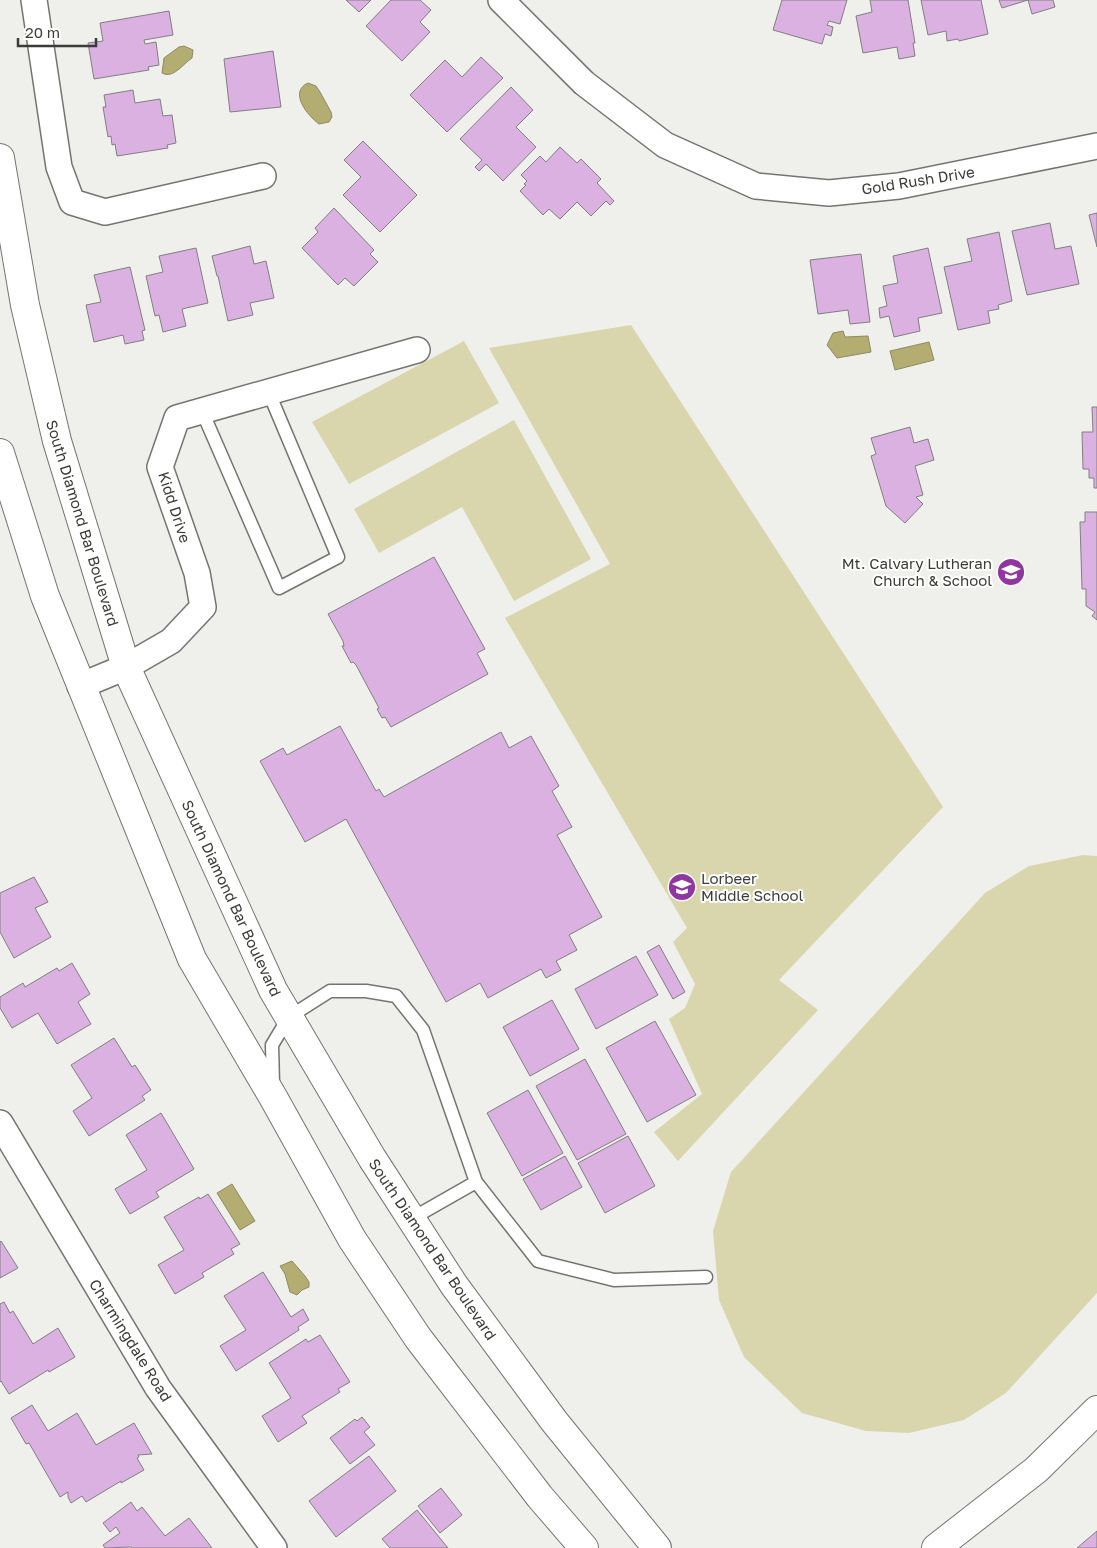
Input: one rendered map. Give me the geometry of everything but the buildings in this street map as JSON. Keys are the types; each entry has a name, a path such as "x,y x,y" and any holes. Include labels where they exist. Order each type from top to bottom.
{"main road":[{"name":"South Diamond Bar Boulevard","path":"0,158 25,305 57,441 126,666 272,990 372,1158 454,1285 548,1413 657,1548"},
{"path":"0,453 45,596 192,959 273,1097 352,1239 418,1338 540,1497 584,1548"},
{"path":"936,1548 1036,1470 1097,1410"}],"street":[{"path":"34,0 59,167 72,202 105,212 263,176"},
{"name":"Gold Rush Drive","path":"501,0 584,83 665,145 756,186 829,193 899,186 1097,146"},
{"name":"Kidd Drive","path":"80,686 126,666 171,641 203,607 197,573 160,467 177,418 417,350"},
{"name":"Charmingdale Road","path":"0,1123 158,1388 274,1548"}],"lane":[{"path":"202,411 280,588 338,557 269,392"},
{"path":"273,1097 272,1045 289,1017 330,991 366,990 396,996 423,1030 476,1182 538,1261 614,1280 706,1277"},
{"path":"411,1219 476,1182"}],"shaded area":[{"path":"184,46 193,50 192,58 174,73 162,73 164,58 179,47"},
{"path":"308,83 316,86 331,112 332,117 329,122 319,124 305,110 300,98 300,92 302,87"},
{"path":"631,325 943,807 779,980 818,1010 678,1161 654,1132 702,1094 669,1019 685,1008 695,984 673,942 687,928 505,618 610,564 489,348"},
{"path":"843,331 845,337 868,336 871,352 837,358 827,345 833,333"},
{"path":"464,341 499,403 349,484 312,422"},
{"path":"929,342 934,360 895,370 890,351"},
{"path":"514,420 591,559 514,601 462,507 379,553 354,509"},
{"path":"1083,855 1097,856 1097,1293 1006,1393 964,1420 909,1433 866,1431 802,1413 744,1357 719,1300 713,1231 731,1172 985,893 1029,866"},
{"path":"232,1184 255,1221 240,1230 217,1193"},
{"path":"292,1261 309,1282 309,1287 297,1295 290,1292 285,1274 280,1266"}],"place":[{"name":"Mt. Calvary Lutheran Church & School","path":"1011,572"},
{"name":"Lorbeer Middle School","path":"682,887"}]}
